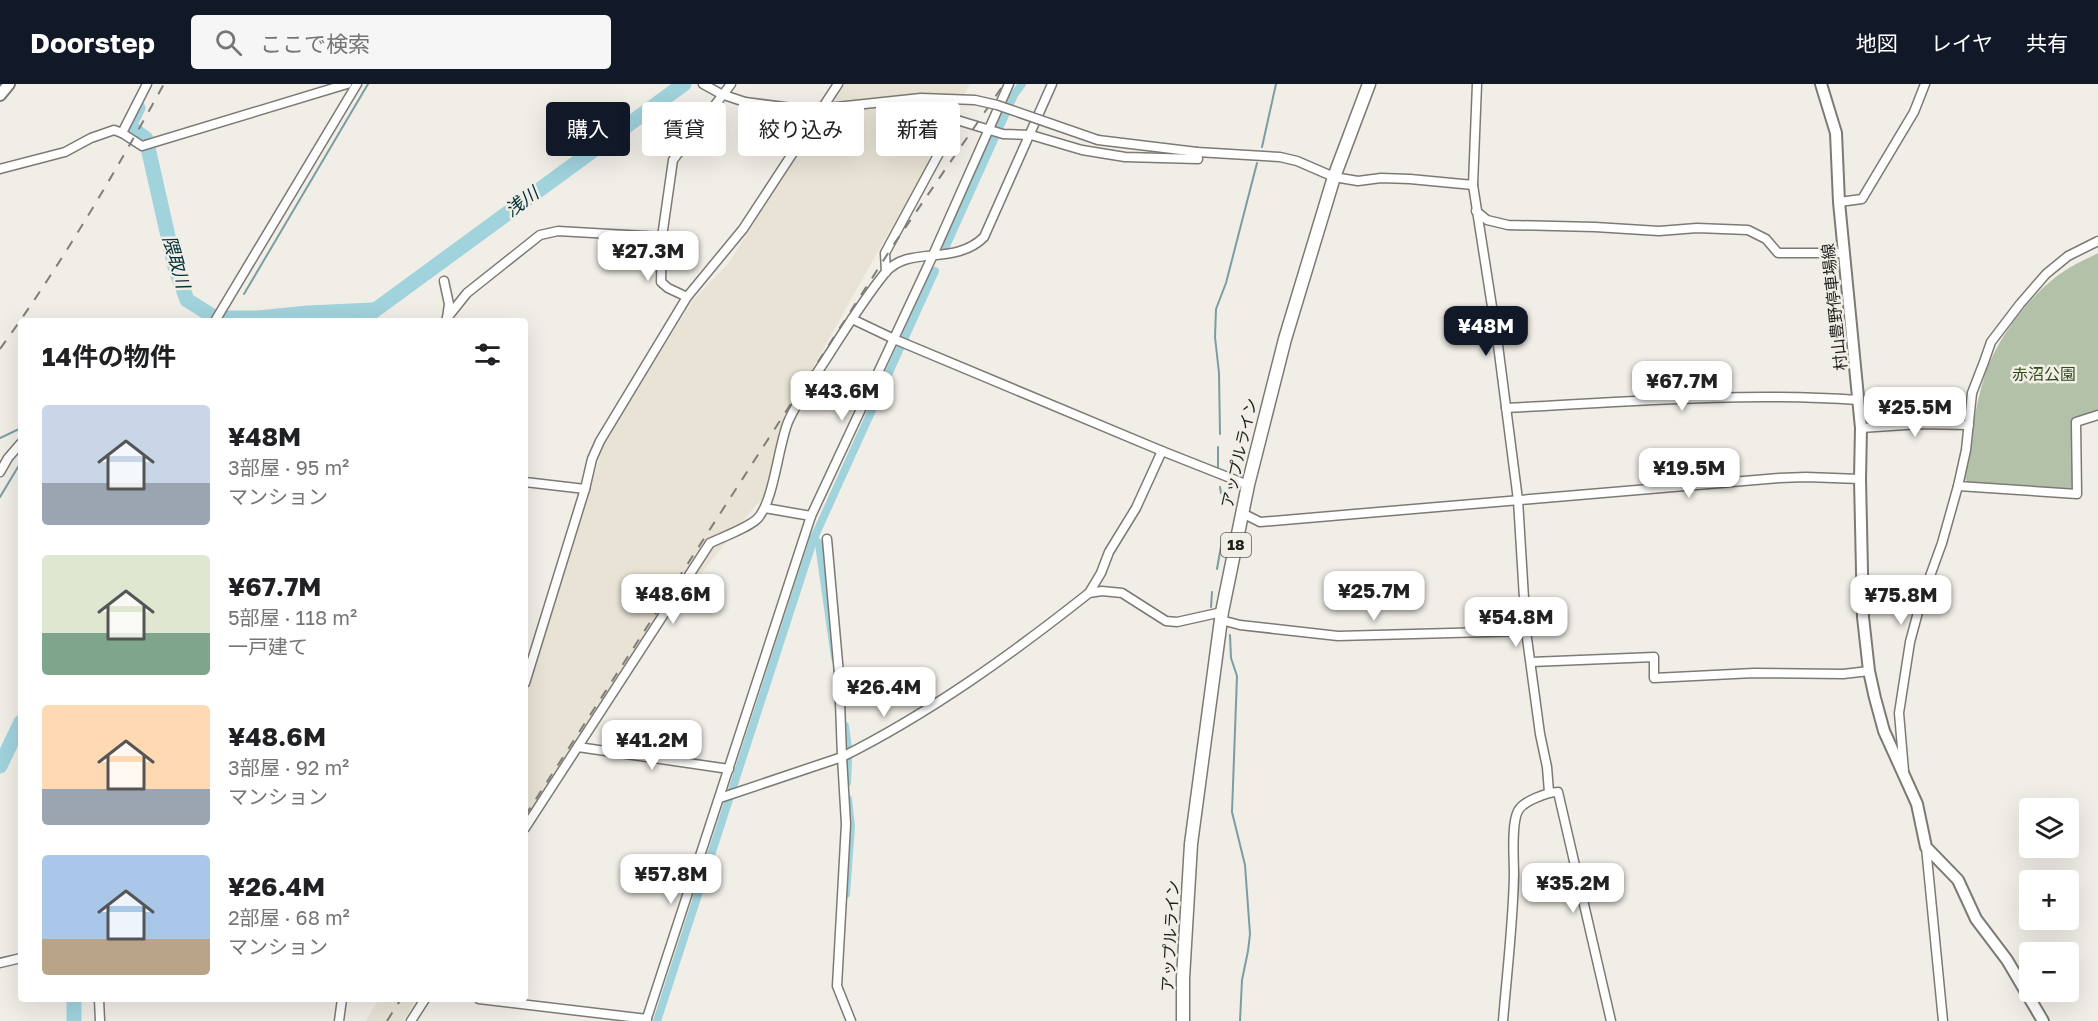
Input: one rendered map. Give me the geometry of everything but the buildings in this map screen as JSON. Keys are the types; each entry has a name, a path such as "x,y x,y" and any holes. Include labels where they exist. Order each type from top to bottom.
{"highway":[{"name":"アップルライン","path":"1184,1021 1191,844 1221,616 1248,485 1284,339 1334,177 1369,84"}],"main road":[{"path":"0,95 9,84"},
{"name":"村山豊野停車場線","path":"1821,84 1836,133 1839,202 1861,428 1863,616 1869,671 1884,731 1917,804 1926,847"},
{"path":"1926,847 1958,880 1976,919 2007,960 2043,1021"}],"street":[{"path":"122,132 147,84"},
{"path":"0,169 65,152 111,130 122,132 148,145 347,84"},
{"path":"216,318 357,84"},
{"path":"687,297 661,282 662,237 672,160 730,84"},
{"path":"528,673 585,489 592,459 600,441 687,297 743,228 838,84"},
{"path":"502,1002 646,1020 722,797 811,516 896,339 992,129 1009,84"},
{"path":"528,823 710,543 757,520 765,508 794,408 852,319 886,272 896,262 971,249 984,237 1052,84"},
{"path":"1477,84 1473,185 1498,345 1518,500 1526,631 1549,792"},
{"path":"1839,202 1862,199 1914,112 1925,84"},
{"path":"706,85 721,94 745,102 808,110 921,98 975,100 997,105 1098,140 1197,152 1280,157 1297,161 1334,177 1358,181 1410,178 1473,185"},
{"path":"886,272 885,253 957,120 1004,134 1031,135 1083,150 1125,157 1198,159 1197,152"},
{"path":"1476,211 1487,220 1508,225 1595,226 1659,231 1696,228 1748,230 1766,239 1778,254 1844,253"},
{"path":"448,318 467,293 540,235 558,231 662,237"},
{"path":"1904,774 1899,714 1910,642 1958,486 1969,426 1972,393 1991,342 2020,304 2046,274 2068,256 2098,241"},
{"path":"444,281 449,304 447,318"},
{"path":"852,319 909,345 1248,485"},
{"path":"1506,408 1747,398 1858,399"},
{"path":"1958,486 2078,494 2076,422 2098,415"},
{"path":"1861,428 1920,424 1969,426"},
{"path":"0,472 18,447"},
{"path":"722,797 842,757 933,704 1030,640 1089,593 1101,573 1109,552 1136,508 1162,451"},
{"path":"1242,513 1260,522 1779,478 1860,479"},
{"path":"528,482 585,489"},
{"path":"765,508 811,516"},
{"path":"826,539 839,674 846,824 837,986 851,1021"},
{"path":"1089,593 1122,592 1166,621 1177,622 1221,616 1240,625 1338,636 1526,631"},
{"path":"1531,662 1654,657 1654,678 1754,673 1843,674 1869,671"},
{"path":"578,747 729,769"},
{"path":"1503,1021 1514,881 1513,848 1518,812 1522,806 1549,792 1558,792 1611,1021"},
{"path":"1926,847 1943,1021"},
{"path":"0,963 18,958"},
{"path":"99,1002 100,1021"},
{"path":"339,1021 342,1002"},
{"path":"411,1021 423,1002"}],"shaded area":[{"path":"842,84 970,84 960,103 876,102 876,156 932,156 788,412 763,500 756,505 652,635 528,821 528,690 604,443 693,300 728,264 796,156 864,156 864,102 831,102"},
{"path":"377,1002 415,1002 403,1021 366,1021"}],"green space":[{"name":"赤沼公園","path":"2098,253 2098,412 2073,420 2076,488 2072,492 1968,483 1965,479 1978,401 1985,375 1998,345 2019,315 2043,288 2069,268"}],"waterway":[{"path":"244,294 368,84"},
{"name":"浅川","path":"367,316 684,84"},
{"path":"946,246 1014,95 1022,84"},
{"path":"1262,147 1276,84"},
{"name":"隈取川","path":"138,108 129,126 146,139 175,267 187,300 214,317 223,318 258,318 373,310"},
{"path":"1220,434 1219,373 1215,337 1216,309 1226,283 1257,163"},
{"path":"657,1021 814,538 935,271"},
{"path":"0,438 18,429"},
{"path":"1218,447 1218,470"},
{"path":"0,497 18,467"},
{"path":"1220,487 1221,493"},
{"path":"1217,569 1223,535"},
{"path":"814,538 819,544 835,658"},
{"path":"1211,607 1212,592"},
{"path":"1230,635 1231,658 1237,676 1232,812 1245,865 1250,934 1242,980 1240,1021"},
{"path":"845,726 848,748"},
{"path":"0,766 18,728"},
{"path":"847,783 848,760"},
{"path":"846,894 851,826 848,799"},
{"name":"浅川","path":"74,1002 74,1021"}],"railway":[{"path":"21,318 86,219 164,84"},
{"path":"528,811 894,244 1004,84"},
{"path":"0,349 18,323"},
{"path":"387,1021 399,1002"}]}
